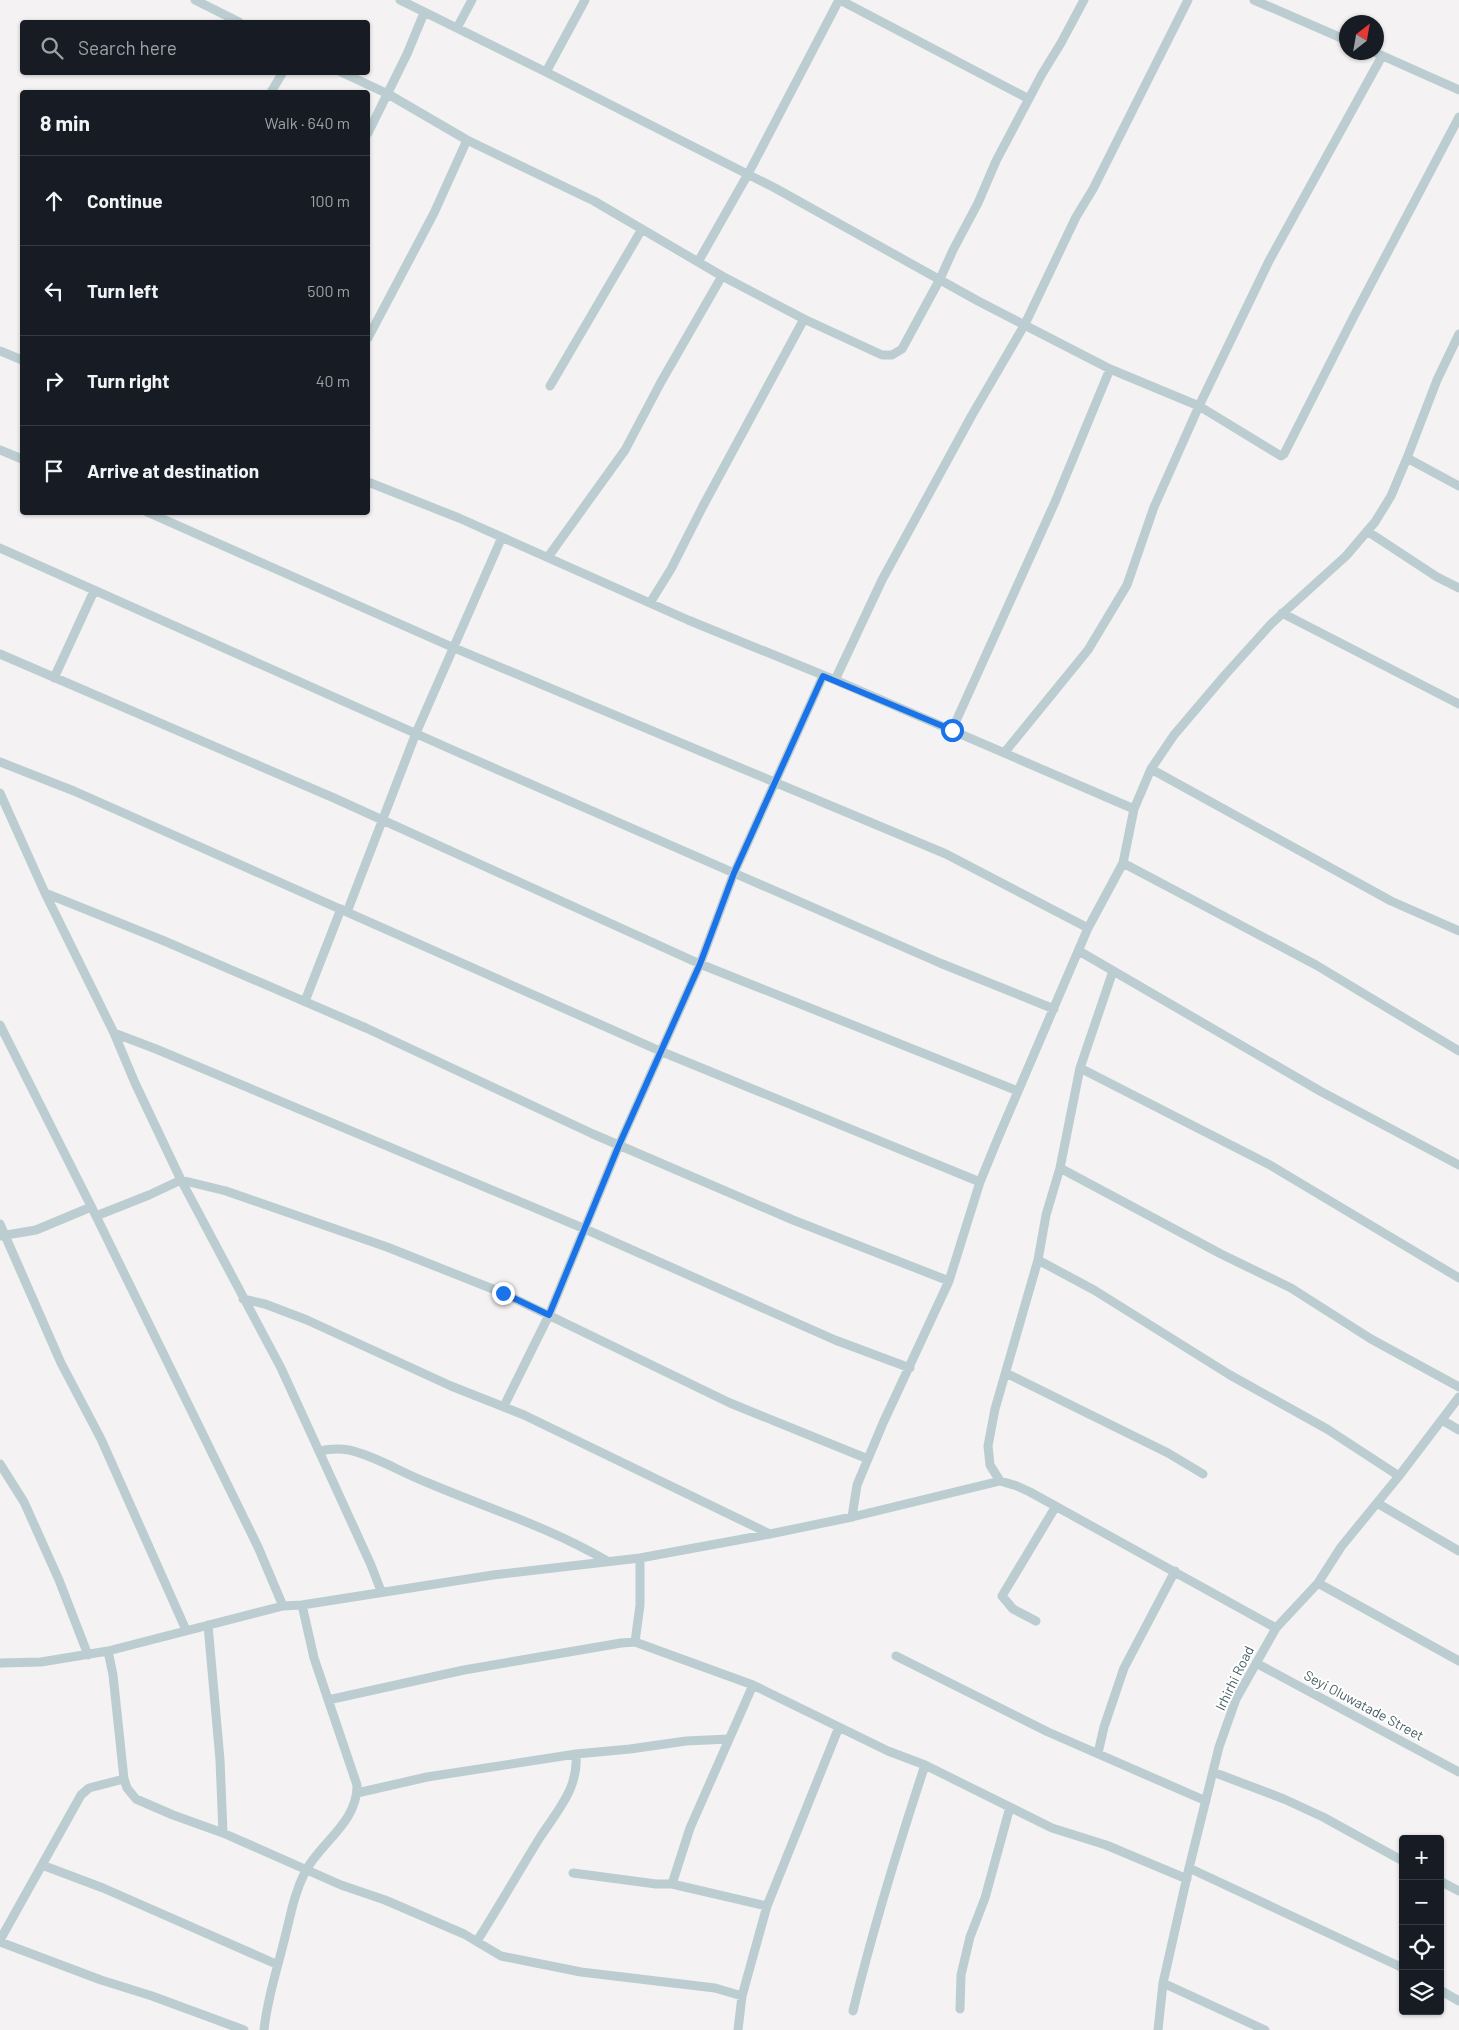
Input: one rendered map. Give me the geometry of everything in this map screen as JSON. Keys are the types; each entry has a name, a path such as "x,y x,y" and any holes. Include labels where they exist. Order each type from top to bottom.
{"street":[{"path":"195,0 235,20"},
{"path":"400,0 748,174 940,280 1110,369 1199,406 1278,455 1283,456 1459,117"},
{"path":"457,28 472,0"},
{"path":"546,72 585,0"},
{"path":"698,262 748,174 839,0 1029,99"},
{"path":"347,75 388,94 467,140 586,197 722,276 804,319 882,355 892,355 902,349 940,280 953,250 978,203 988,176 1084,0"},
{"path":"834,680 882,580 972,415 1025,324 1076,217 1093,189 1188,0"},
{"path":"1254,0 1339,37"},
{"path":"370,129 388,94 424,12"},
{"path":"1384,57 1459,90"},
{"path":"1004,753 1088,650 1127,585 1154,507 1199,406 1269,261 1375,60"},
{"path":"272,90 281,75"},
{"path":"370,334 434,213 467,140"},
{"path":"550,386 642,229"},
{"path":"548,557 625,450 660,382 722,276"},
{"path":"650,603 671,569 804,319"},
{"path":"852,1517 857,1485 949,1281 980,1182 1088,928 1122,863 1134,809 1151,770 1174,735 1224,675 1282,613 1346,556 1375,522 1390,496 1407,458 1436,380 1459,334"},
{"path":"0,351 20,359"},
{"path":"952,730 1055,502 1110,369"},
{"path":"0,450 20,459"},
{"path":"1407,458 1459,486"},
{"path":"370,483 502,537 650,603 1134,809"},
{"path":"154,515 452,647 946,854 1088,928"},
{"path":"1367,531 1437,577 1459,588"},
{"path":"305,1001 382,820 452,647 502,537"},
{"path":"0,548 734,873 940,963 1054,1009"},
{"path":"54,678 94,591"},
{"path":"1282,613 1459,704"},
{"path":"0,654 382,820 700,964 1018,1091"},
{"path":"504,1406 549,1315 619,1145 700,964 734,873 823,676"},
{"path":"0,762 74,792 660,1050 980,1182"},
{"path":"1151,770 1391,901 1459,932"},
{"path":"0,793 45,893 114,1033 135,1083 181,1180 281,1368 381,1592"},
{"path":"1122,863 1316,965 1459,1050"},
{"path":"45,893 305,1001 619,1145 794,1220 949,1281"},
{"path":"1079,951 1320,1091 1459,1165"},
{"path":"1000,1481 990,1465 988,1446 995,1408 1038,1260 1046,1215 1060,1168 1080,1068 1113,971"},
{"path":"0,1025 96,1216 258,1548 283,1606"},
{"path":"114,1033 585,1229 835,1340 910,1368"},
{"path":"1080,1068 1270,1165 1459,1278"},
{"path":"1060,1168 1221,1254 1291,1288 1371,1339 1459,1387"},
{"path":"96,1216 181,1180 226,1191 387,1247 503,1293 730,1403 868,1458"},
{"path":"3,1235 36,1230 91,1207"},
{"path":"0,1224 3,1235 61,1363 101,1439 186,1630"},
{"path":"1038,1260 1094,1290 1230,1375 1327,1429 1399,1476"},
{"path":"243,1299 265,1304 307,1320 452,1386 504,1406 770,1534"},
{"path":"1006,1373 1150,1444 1203,1474"},
{"name":"Irhirhi Road","path":"1158,2030 1163,1983 1189,1868 1219,1747 1236,1699 1276,1628 1318,1583 1341,1548 1459,1397"},
{"path":"1442,1420 1459,1430"},
{"path":"319,1452 331,1448 349,1450 386,1463 425,1482 559,1535 607,1561"},
{"path":"0,1464 24,1502 59,1580 88,1654"},
{"path":"0,1664 41,1662 108,1651 283,1606 302,1605 493,1574 640,1558 852,1517 1000,1481 1017,1486 1056,1506 1276,1628"},
{"path":"1377,1503 1459,1551"},
{"path":"1036,1621 1013,1609 1002,1596 1056,1506"},
{"path":"635,1642 640,1606 640,1558"},
{"path":"1098,1753 1104,1727 1124,1668 1175,1571"},
{"path":"1318,1583 1459,1661"},
{"path":"264,2030 266,2010 276,1964 282,1948 294,1897 307,1869 349,1816 357,1793 357,1785 314,1658 302,1605"},
{"path":"208,1625 220,1760 223,1833"},
{"path":"328,1700 464,1670 635,1642 753,1685 888,1751 925,1765 1052,1828 1106,1845 1187,1878"},
{"path":"108,1651 113,1675 124,1779 127,1788 136,1799 223,1833 341,1885 385,1900 477,1941 487,1949 513,1959 581,1972 715,1988 742,1996"},
{"path":"896,1656 1048,1732 1206,1801"},
{"name":"Seyi Oluwatade Street","path":"1256,1663 1459,1772"},
{"path":"672,1884 690,1828 753,1685"},
{"path":"738,2030 742,1996 766,1906 839,1727"},
{"path":"357,1793 428,1777 576,1754 686,1741 729,1739"},
{"path":"477,1941 539,1838 560,1811 574,1781 577,1764 576,1754"},
{"path":"853,2011 873,1930 895,1854 925,1765"},
{"path":"1213,1772 1284,1798 1399,1859"},
{"path":"124,1779 88,1788 81,1795 0,1941 101,1980 152,1996 244,2030"},
{"path":"960,2009 961,1975 970,1937 985,1898 1010,1807"},
{"path":"42,1865 104,1888 276,1964"},
{"path":"1189,1868 1399,1966"},
{"path":"573,1873 656,1884 672,1884 766,1906"},
{"path":"1444,1883 1459,1891"},
{"path":"1163,1983 1265,2030"},
{"path":"1444,1992 1459,2001"}],"route":[{"path":"503,1293 549,1315 619,1145 700,964 734,873 823,676 952,730"}]}
